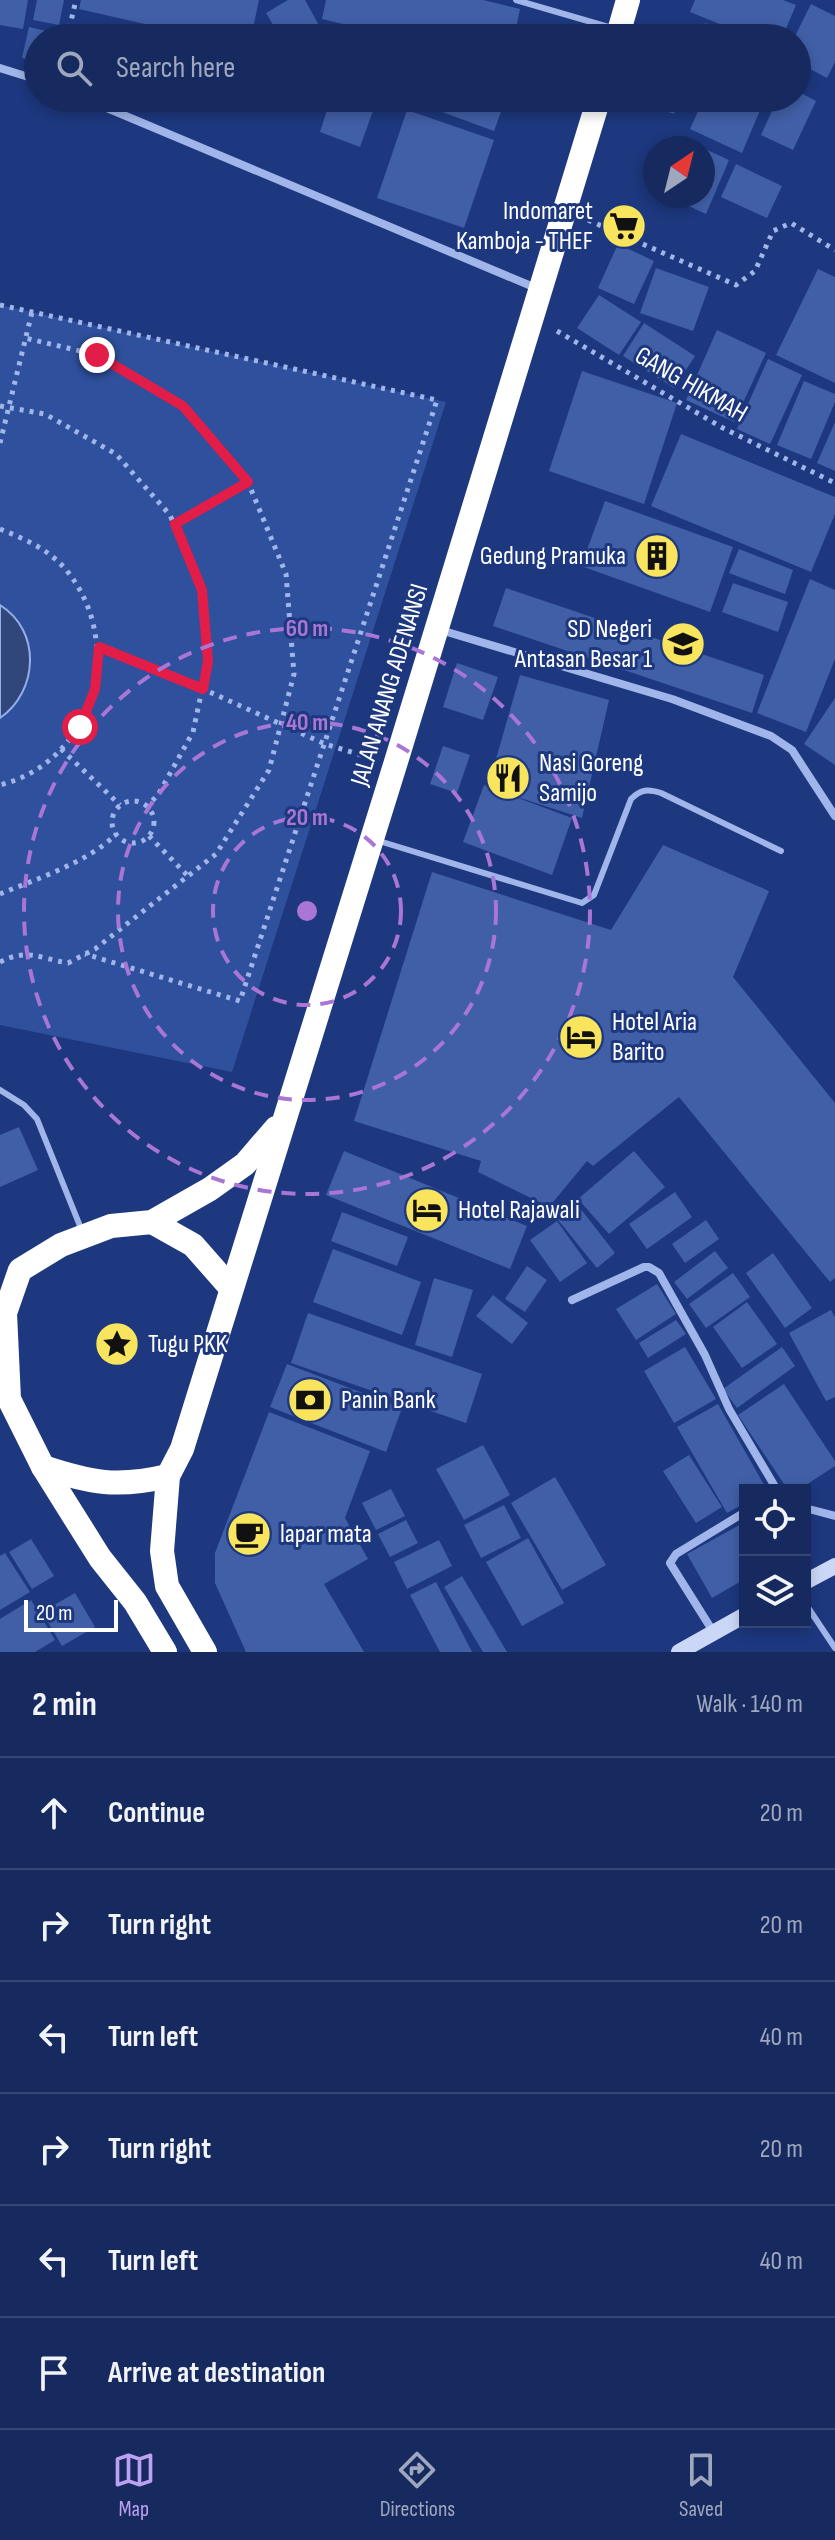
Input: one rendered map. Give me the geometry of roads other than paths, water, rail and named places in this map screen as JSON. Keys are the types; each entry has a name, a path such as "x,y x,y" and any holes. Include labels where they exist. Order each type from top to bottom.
{"highway":[{"path":"621,24 628,0"},
{"name":"JALAN ANANG ADENANSI","path":"230,1287 395,765 595,112"},
{"path":"165,1652 135,1602 100,1558 43,1467 5,1395 5,1313 10,1273 61,1245 111,1226 152,1222 210,1189 245,1164 283,1120"},
{"path":"152,1222 193,1245 230,1287 182,1449 168,1476 162,1551 167,1586 205,1652"},
{"path":"43,1467 90,1482 136,1483 168,1476"}],"street":[{"path":"0,68 24,76"},
{"path":"116,112 540,289"},
{"path":"437,629 672,699 771,736 792,750 835,816"},
{"path":"572,1300 644,1267 659,1273 705,1355 729,1409 773,1484"},
{"path":"811,1510 835,1516"},
{"path":"714,1633 670,1563 676,1554 739,1516"},
{"path":"811,1579 835,1566"},
{"path":"679,1652 739,1618"}],"lane":[{"path":"516,0 588,24"},
{"path":"372,838 582,903 594,895 629,803 643,790 661,793 781,851"},
{"path":"0,1090 24,1105 37,1119 84,1236"},
{"path":"811,1612 835,1648"}],"place":[{"name":"Indomaret Kamboja - THEF","path":"624,226"},
{"name":"Gedung Pramuka","path":"657,556"},
{"name":"SD Negeri Antasan Besar 1","path":"683,644"},
{"name":"Nasi Goreng Samijo","path":"508,778"},
{"name":"Hotel Aria Barito","path":"581,1037"},
{"name":"Hotel Rajawali","path":"427,1210"},
{"name":"Tugu PKK","path":"117,1344"},
{"name":"Panin Bank","path":"310,1400"},
{"name":"lapar mata","path":"249,1534"}]}
